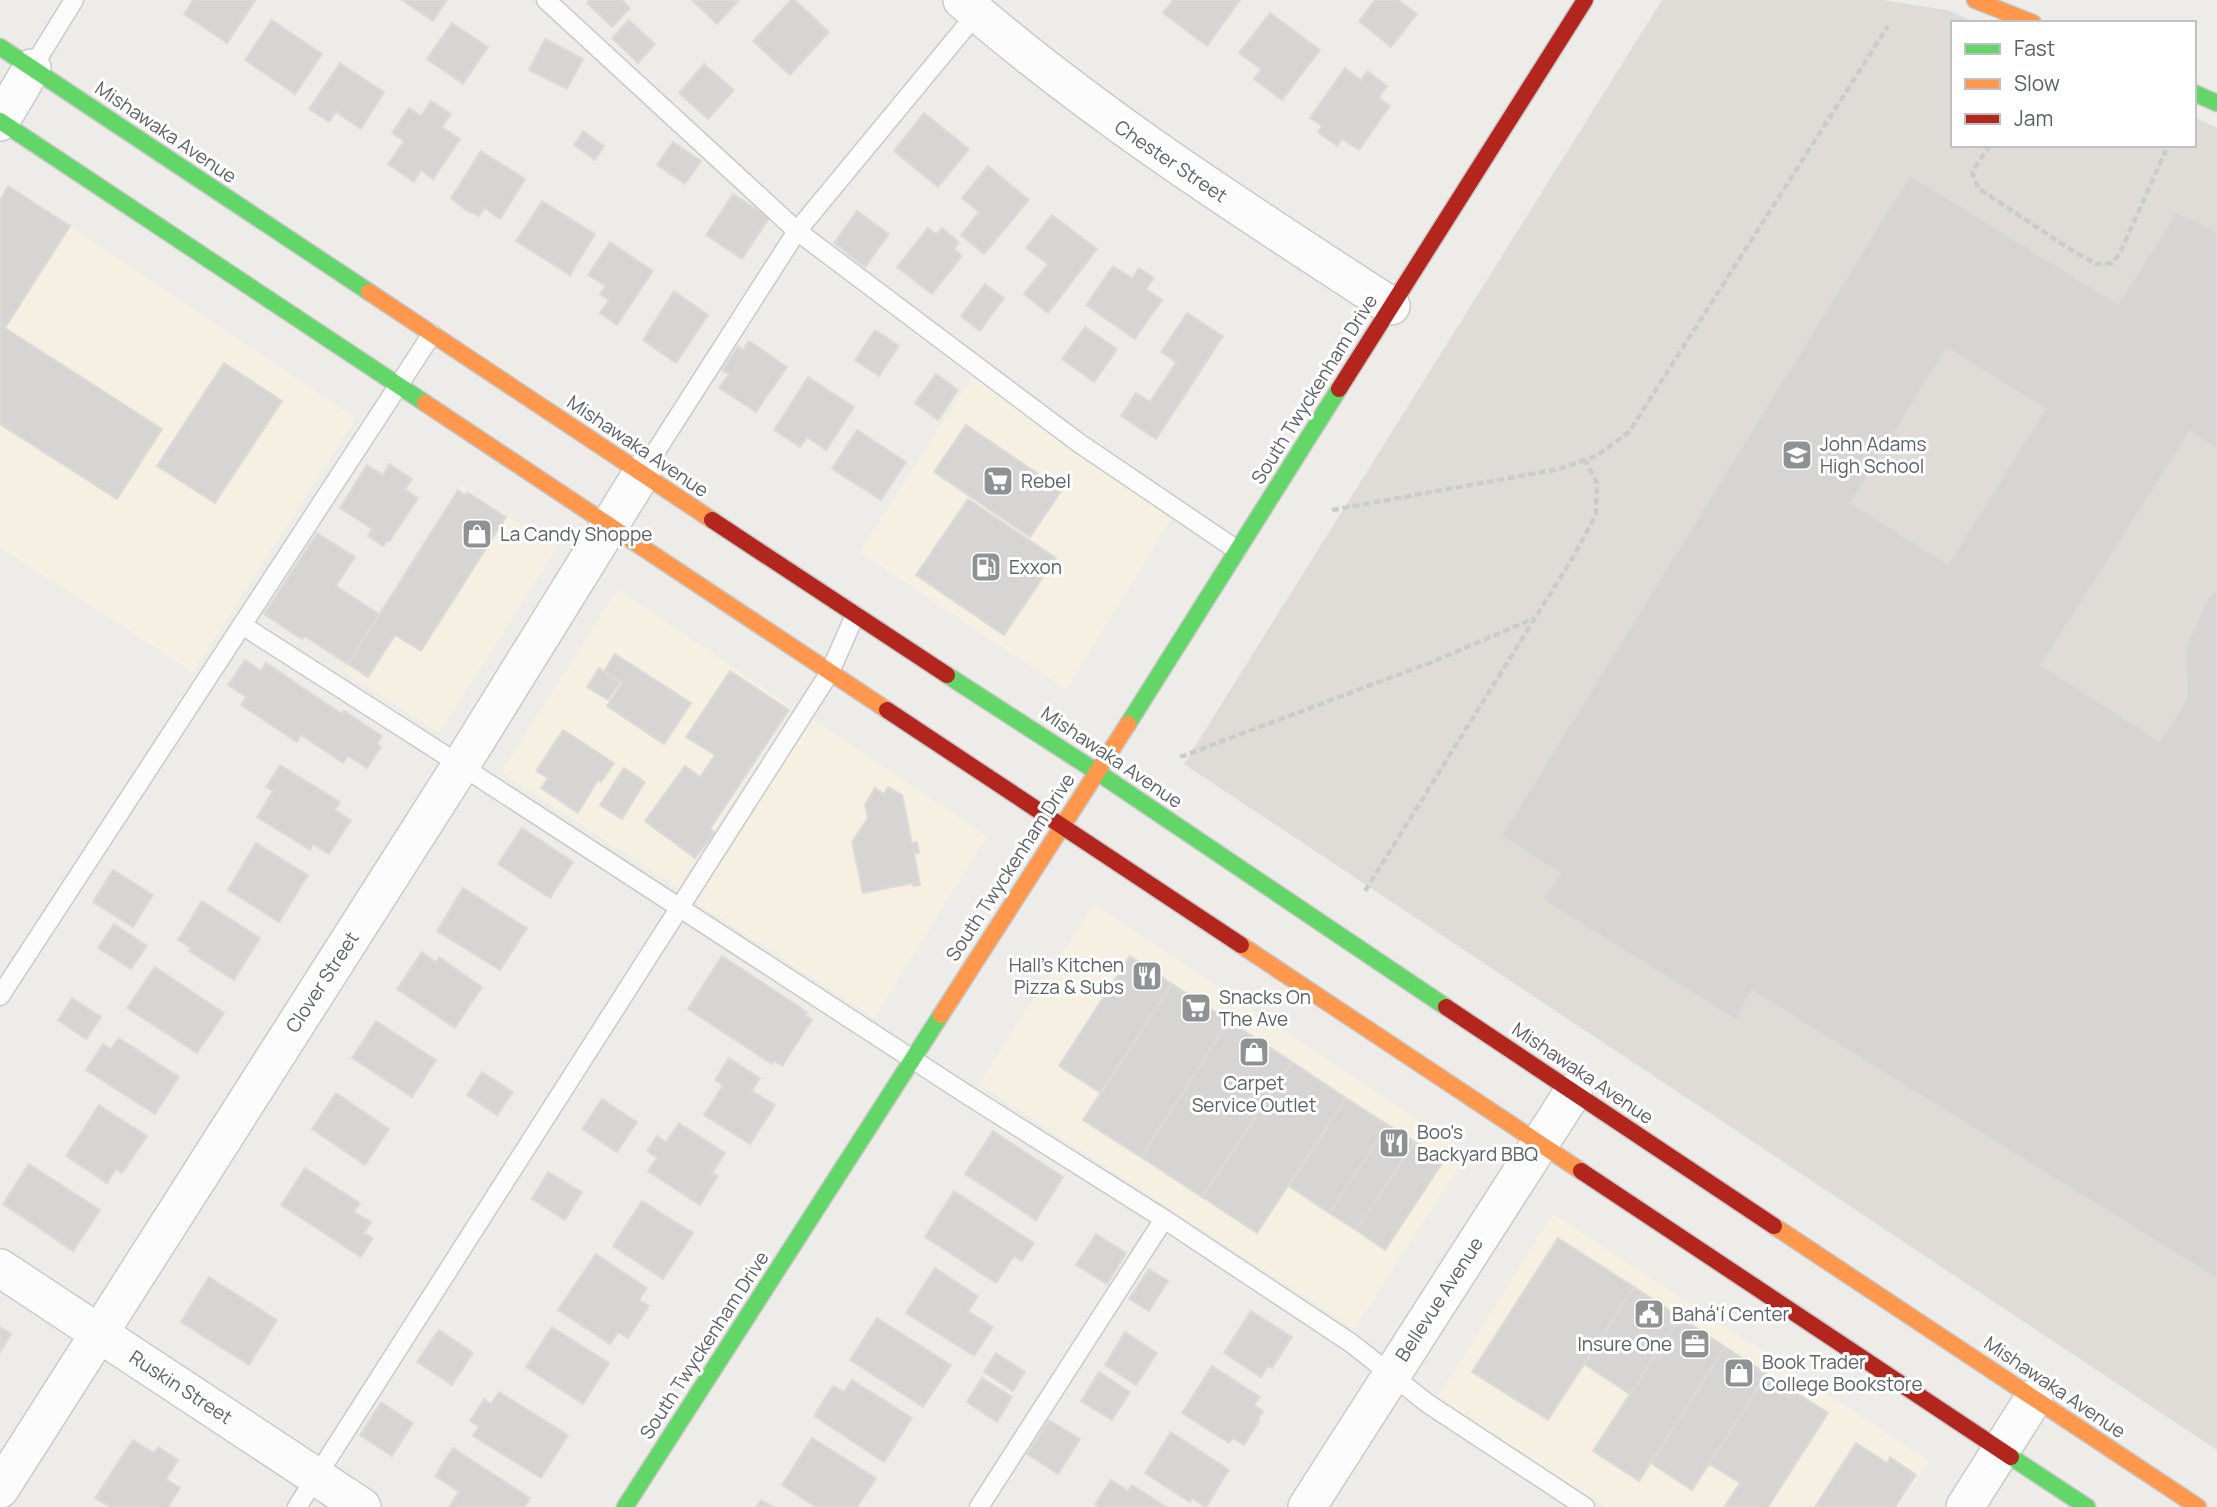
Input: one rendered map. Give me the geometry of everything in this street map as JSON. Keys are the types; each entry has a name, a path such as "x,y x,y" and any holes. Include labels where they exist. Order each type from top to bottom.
{"main road":[{"name":"South Twyckenham Drive","path":"625,1507 1097,772 1585,0"},
{"path":"1975,0 2028,21"},
{"name":"Mishawaka Avenue","path":"0,47 855,615 1097,772 2198,1507"},
{"path":"2196,94 2217,103"},
{"path":"0,122 2087,1507"}],"street":[{"name":"Chester Street","path":"969,7 1109,118 1187,173 1391,306"},
{"path":"0,122 32,68"},
{"name":"Clover Street","path":"0,1489 461,765 642,474"},
{"name":"Bellevue Avenue","path":"1307,1507 1573,1092"},
{"name":"Ruskin Street","path":"0,1268 98,1333 306,1492 362,1507"},
{"path":"1965,1507 2035,1398"}],"lane":[{"path":"32,68 74,0"},
{"path":"545,0 797,231 1079,443 1237,550"},
{"path":"642,474 797,231 969,7"},
{"path":"0,996 432,334"},
{"path":"306,1492 830,672 855,615"},
{"path":"242,625 1164,1219 1351,1343 1427,1403 1585,1507"},
{"path":"979,1507 1164,1219"}],"path":[{"path":"1332,510 1559,469 1596,456 1629,432 1888,26"},
{"path":"1989,147 1972,172 1978,188 2096,264 2112,263 2120,253 2166,150"},
{"path":"1366,891 1536,618 1596,514 1597,483 1586,460"},
{"path":"1180,757 1432,662 1536,618"}],"shaded area":[{"name":"John Adams High School","path":"1662,0 1882,0 1947,10 1972,21 1951,21 1951,147 2196,147 2196,118 2217,128 2217,1450 1184,764"},
{"path":"7,184 356,418 193,672 0,547 0,194"},
{"path":"972,377 1172,518 1066,690 860,552"},
{"path":"461,486 557,548 439,733 343,671"},
{"path":"618,589 792,708 678,888 501,772"},
{"path":"811,718 987,836 874,1018 694,901"},
{"path":"1094,904 1468,1153 1354,1329 979,1084"},
{"path":"1553,1214 1929,1461 1899,1507 1605,1507 1438,1397"}],"building":[{"path":"193,0 255,1 227,43 184,14"},
{"path":"402,0 447,0 433,21"},
{"path":"589,0 622,0 630,8 612,27 587,3"},
{"path":"692,0 739,0 717,24"},
{"path":"791,0 795,0 829,32 790,75 753,41"},
{"path":"1173,0 1240,0 1207,46 1163,13"},
{"path":"1375,0 1398,0 1417,14 1391,47 1359,21"},
{"path":"1270,13 1320,50 1282,100 1254,79 1261,69 1239,53"},
{"path":"272,20 322,54 295,94 245,60"},
{"path":"629,20 655,44 638,63 612,38"},
{"path":"452,23 488,47 463,84 427,59"},
{"path":"545,39 583,59 567,89 529,70"},
{"path":"340,63 384,92 361,129 336,112 329,122 309,109"},
{"path":"704,64 734,90 708,119 679,93"},
{"path":"1345,68 1361,80 1367,71 1387,86 1379,98 1390,106 1359,150 1342,139 1337,146 1318,132 1322,126 1310,118"},
{"path":"431,101 451,114 442,127 460,139 433,179 421,170 414,182 388,164 404,141 392,133 409,108 421,116"},
{"path":"924,113 969,149 938,187 894,151"},
{"path":"583,131 604,146 595,160 574,145"},
{"path":"673,142 701,161 685,184 657,165"},
{"path":"481,151 525,179 500,219 485,208 479,216 467,211 451,198"},
{"path":"988,166 1029,200 984,254 961,235 979,212 962,198"},
{"name":"John Adams High School","path":"1910,175 2118,304 2176,212 2217,231 2217,449 2190,432 2041,665 2160,741 2187,698 2186,647 2208,598 2217,589 2217,1279 1752,991 1736,1020 1543,900 1560,873 1501,836","holes":["1947,348 2045,409 1948,564 1851,503"]},
{"path":"8,186 70,226 5,328 162,429 117,499 0,424 0,200"},
{"path":"733,194 769,218 742,259 706,235"},
{"path":"542,201 595,234 570,275 516,241"},
{"path":"857,211 889,234 865,267 834,243"},
{"path":"1052,215 1097,249 1048,313 1024,294 1048,264 1026,248"},
{"path":"928,228 936,234 942,228 959,242 954,249 962,256 932,294 897,267"},
{"path":"610,242 653,271 617,325 600,313 609,300 600,294 606,286 588,275"},
{"path":"1113,266 1132,278 1139,268 1154,278 1146,289 1162,300 1135,339 1086,305"},
{"path":"985,284 1004,298 980,331 961,316"},
{"path":"674,291 708,315 676,363 643,340"},
{"path":"1187,313 1223,336 1156,439 1121,416 1136,393 1150,402 1176,362 1161,352"},
{"path":"1085,327 1117,349 1094,382 1062,359"},
{"path":"875,330 899,346 879,376 855,360"},
{"path":"749,341 787,367 756,412 719,388 729,374 722,370 738,346 743,350"},
{"path":"224,363 282,401 215,503 157,466"},
{"path":"936,374 958,390 938,420 915,403"},
{"path":"808,377 854,407 826,450 807,437 800,447 774,430"},
{"name":"Rebel","path":"966,425 1062,490 1030,537 934,472"},
{"path":"857,430 906,462 881,500 832,469"},
{"path":"389,464 412,479 405,489 418,498 389,542 383,546 368,536 372,529 340,508 367,465 383,475"},
{"path":"458,490 465,495 467,492 506,517 421,651 395,635 368,677 348,664"},
{"name":"Exxon","path":"968,499 1056,558 1004,635 916,575"},
{"path":"317,533 355,557 336,586 379,614 348,664 264,614"},
{"path":"615,654 691,703 664,744 607,706 622,683 604,671"},
{"path":"245,660 261,671 266,663 342,714 344,711 382,736 377,744 381,747 367,768 348,756 343,763 301,735 297,742 241,705 246,697 228,685"},
{"path":"599,668 620,682 608,700 587,687"},
{"path":"730,671 789,710 710,829 715,832 695,858 645,821 685,766 700,777 715,755 686,737"},
{"path":"563,730 614,763 601,782 598,780 578,813 541,788 548,778 536,771"},
{"path":"280,765 340,802 335,810 351,820 329,854 313,844 310,850 257,817 273,791 266,787"},
{"path":"624,768 645,782 622,819 600,805"},
{"path":"888,787 902,795 912,843 917,842 919,853 914,854 920,885 913,886 913,883 863,893 852,842 868,818 865,805 875,788 884,794"},
{"path":"522,828 573,862 550,898 498,864"},
{"path":"256,843 308,875 279,922 228,890"},
{"path":"113,870 153,895 133,927 93,902"},
{"path":"463,888 527,928 500,970 437,931"},
{"path":"202,901 260,938 234,980 189,951 191,948 178,940"},
{"path":"114,924 147,946 131,969 98,948"},
{"path":"422,952 436,962 439,957 482,987 455,1028 397,989"},
{"path":"722,956 807,1012 805,1015 812,1020 782,1066 774,1061 772,1064 688,1009"},
{"path":"1130,956 1172,984 1101,1093 1059,1066"},
{"path":"155,967 224,1013 197,1053 127,1008"},
{"path":"1172,984 1229,1021 1141,1157 1083,1120"},
{"path":"72,998 101,1017 86,1039 58,1020"},
{"path":"376,1021 436,1060 412,1097 352,1058"},
{"path":"1229,1021 1292,1062 1202,1197 1141,1157"},
{"path":"119,1038 179,1077 155,1114 86,1070 103,1044 111,1049"},
{"path":"729,1058 760,1078 752,1091 775,1105 750,1144 704,1115 723,1085 715,1080"},
{"path":"1292,1062 1346,1098 1257,1233 1202,1197"},
{"path":"482,1072 513,1092 497,1115 467,1095"},
{"path":"336,1093 389,1129 365,1165 312,1129"},
{"path":"1346,1098 1388,1125 1329,1213 1289,1186"},
{"path":"602,1099 637,1122 617,1152 582,1129"},
{"path":"99,1105 147,1136 122,1173 116,1169 107,1183 66,1156"},
{"path":"679,1123 725,1153 712,1173 718,1176 700,1205 648,1171 657,1158 647,1151 657,1136 666,1142"},
{"path":"1388,1125 1415,1142 1356,1230 1329,1213"},
{"path":"993,1131 1063,1177 1036,1220 965,1174"},
{"path":"1415,1142 1443,1162 1385,1250 1356,1230"},
{"path":"29,1164 100,1210 73,1251 3,1204"},
{"path":"305,1168 360,1203 354,1212 371,1222 364,1233 373,1238 361,1257 281,1205"},
{"path":"548,1172 582,1192 565,1220 532,1199"},
{"path":"954,1191 1034,1243 1022,1261 1014,1256 996,1283 925,1237"},
{"path":"642,1201 693,1233 663,1279 613,1246"},
{"path":"1096,1234 1126,1253 1107,1284 1076,1265"},
{"path":"1558,1238 1634,1287 1548,1420 1472,1372"},
{"path":"596,1254 647,1288 639,1300 649,1306 628,1338 618,1332 610,1344 558,1310"},
{"path":"935,1268 978,1296 968,1311 993,1327 974,1356 906,1313"},
{"path":"1149,1269 1168,1281 1149,1311 1129,1299"},
{"path":"209,1277 277,1320 249,1365 181,1322"},
{"path":"1634,1287 1680,1317 1630,1394 1584,1364"},
{"path":"1251,1311 1292,1337 1272,1368 1268,1366 1261,1377 1224,1353"},
{"path":"1680,1317 1725,1347 1639,1481 1593,1451"},
{"path":"877,1318 951,1365 923,1407 850,1360"},
{"path":"0,1327 11,1334 0,1352"},
{"path":"552,1327 609,1363 583,1404 526,1367"},
{"path":"439,1330 473,1353 452,1385 417,1362"},
{"path":"1125,1332 1157,1353 1136,1385 1105,1365"},
{"path":"1725,1347 1767,1374 1692,1490 1651,1463"},
{"path":"996,1353 1025,1372 1013,1391 984,1372"},
{"path":"1212,1366 1260,1397 1254,1405 1263,1411 1244,1445 1233,1438 1229,1443 1182,1413"},
{"path":"1099,1372 1130,1392 1112,1420 1081,1401"},
{"path":"1767,1374 1828,1413 1768,1507 1724,1507 1740,1483 1709,1464"},
{"path":"982,1378 1012,1397 997,1422 967,1402"},
{"path":"852,1380 912,1418 884,1462 814,1416 833,1386 844,1392"},
{"path":"499,1392 568,1435 541,1478 473,1436 479,1426 470,1421 484,1399 491,1404"},
{"path":"381,1402 413,1423 392,1456 360,1435"},
{"path":"1049,1420 1080,1439 1058,1474 1027,1454"},
{"path":"1171,1432 1229,1470 1206,1507 1192,1498 1190,1502 1145,1473"},
{"path":"812,1438 876,1478 857,1507 816,1507 782,1485"},
{"path":"133,1440 154,1453 158,1447 178,1460 166,1479 180,1488 168,1507 110,1507 95,1498"},
{"path":"1856,1443 1887,1463 1890,1457 1916,1475 1895,1507 1815,1507"},
{"path":"453,1448 530,1498 524,1507 449,1507 459,1492 435,1476"},
{"path":"1111,1480 1128,1491 1132,1485 1166,1507 1099,1507 1095,1504"},
{"path":"761,1500 773,1507 756,1507"}],"traffic: fast":[{"path":"0,47 369,292"},
{"path":"2196,94 2217,103"},
{"path":"0,121 425,403"},
{"path":"1128,724 1339,389"},
{"path":"947,675 1097,772 1446,1007"},
{"path":"625,1507 941,1015"},
{"path":"2011,1457 2087,1507"}],"traffic: slow":[{"path":"1975,0 2028,21"},
{"path":"369,292 712,520"},
{"path":"425,403 887,710"},
{"path":"941,1015 1128,724"},
{"path":"1241,945 1581,1171"},
{"path":"1774,1226 2198,1507"}],"traffic: jam":[{"path":"1339,389 1585,0"},
{"path":"712,520 947,675"},
{"path":"887,710 1241,945"},
{"path":"1446,1007 1774,1226"},
{"path":"1581,1171 2011,1457"}],"place":[{"name":"John Adams High School","path":"1797,455"},
{"name":"Rebel","path":"998,481"},
{"name":"La Candy Shoppe","path":"477,534"},
{"name":"Exxon","path":"986,567"},
{"name":"Hall's Kitchen Pizza & Subs","path":"1147,976"},
{"name":"Snacks On The Ave","path":"1196,1008"},
{"name":"Carpet Service Outlet","path":"1254,1052"},
{"name":"Boo's Backyard BBQ","path":"1394,1143"},
{"name":"Bahá'í Center","path":"1649,1314"},
{"name":"Insure One","path":"1695,1344"},
{"name":"Book Trader College Bookstore","path":"1739,1373"}]}
